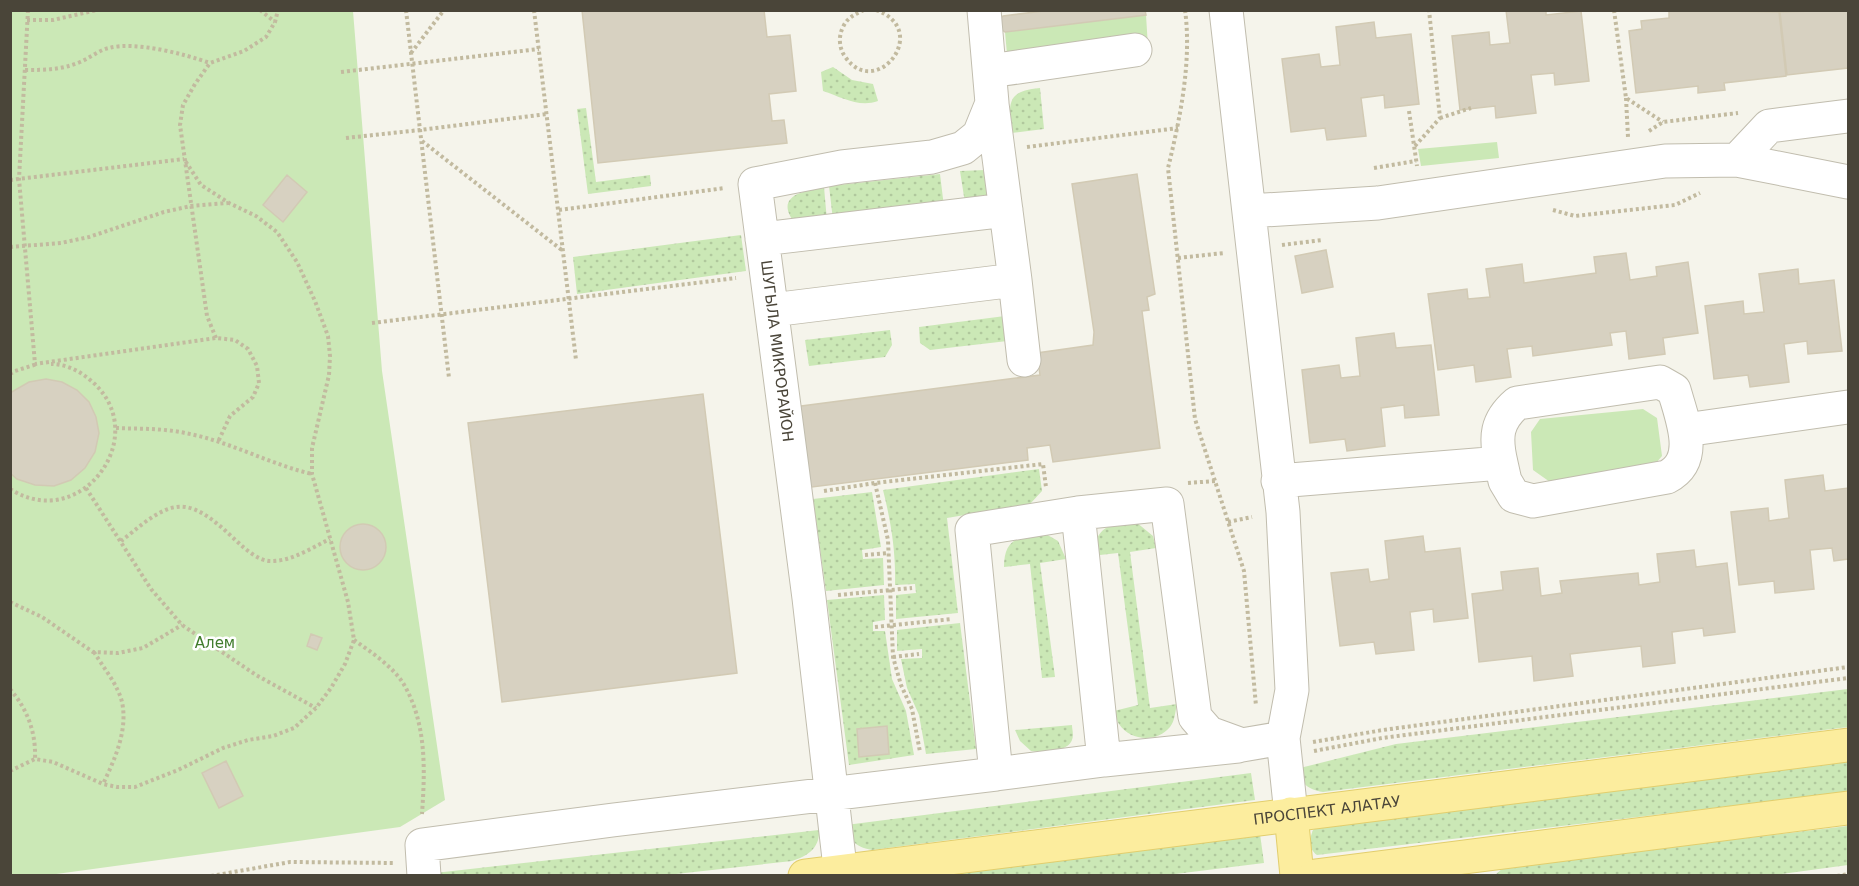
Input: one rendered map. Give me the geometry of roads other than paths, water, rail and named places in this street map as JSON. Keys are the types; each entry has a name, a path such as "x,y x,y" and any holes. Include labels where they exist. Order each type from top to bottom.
{"main road":[{"name":"ПРОСПЕКТ АЛАТАУ","path":"805,876 1848,745"},
{"path":"1315,876 1848,808"},
{"path":"1291,814 1298,876"}],"street":[{"path":"984,10 992,103 1024,360"},
{"path":"1226,10 1283,512 1292,690 1270,746 1291,814"},
{"path":"990,71 1135,50"},
{"name":"ШУГЫЛА МИКРОРАЙОН","path":"841,873 755,184 842,167 932,157 963,148 980,135 992,103"},
{"path":"1737,160 1769,126 1848,116"},
{"path":"1249,211 1378,202 1665,161 1737,160 1848,182"},
{"path":"762,240 1006,210"},
{"path":"772,310 1015,280"},
{"path":"1660,382 1674,390 1685,430 1684,460 1677,471 1667,477 1533,501 1514,496 1504,482 1496,443 1504,414 1517,403 1660,382"},
{"path":"1685,430 1848,407"},
{"path":"1278,482 1501,463"},
{"path":"996,774 972,530 1167,504 1196,717 1209,733 1270,746"},
{"path":"1064,516 1104,760"},
{"path":"423,860 613,820 1104,760 1270,746"}],"park label":[{"name":"Алем","path":"215,643"}]}
